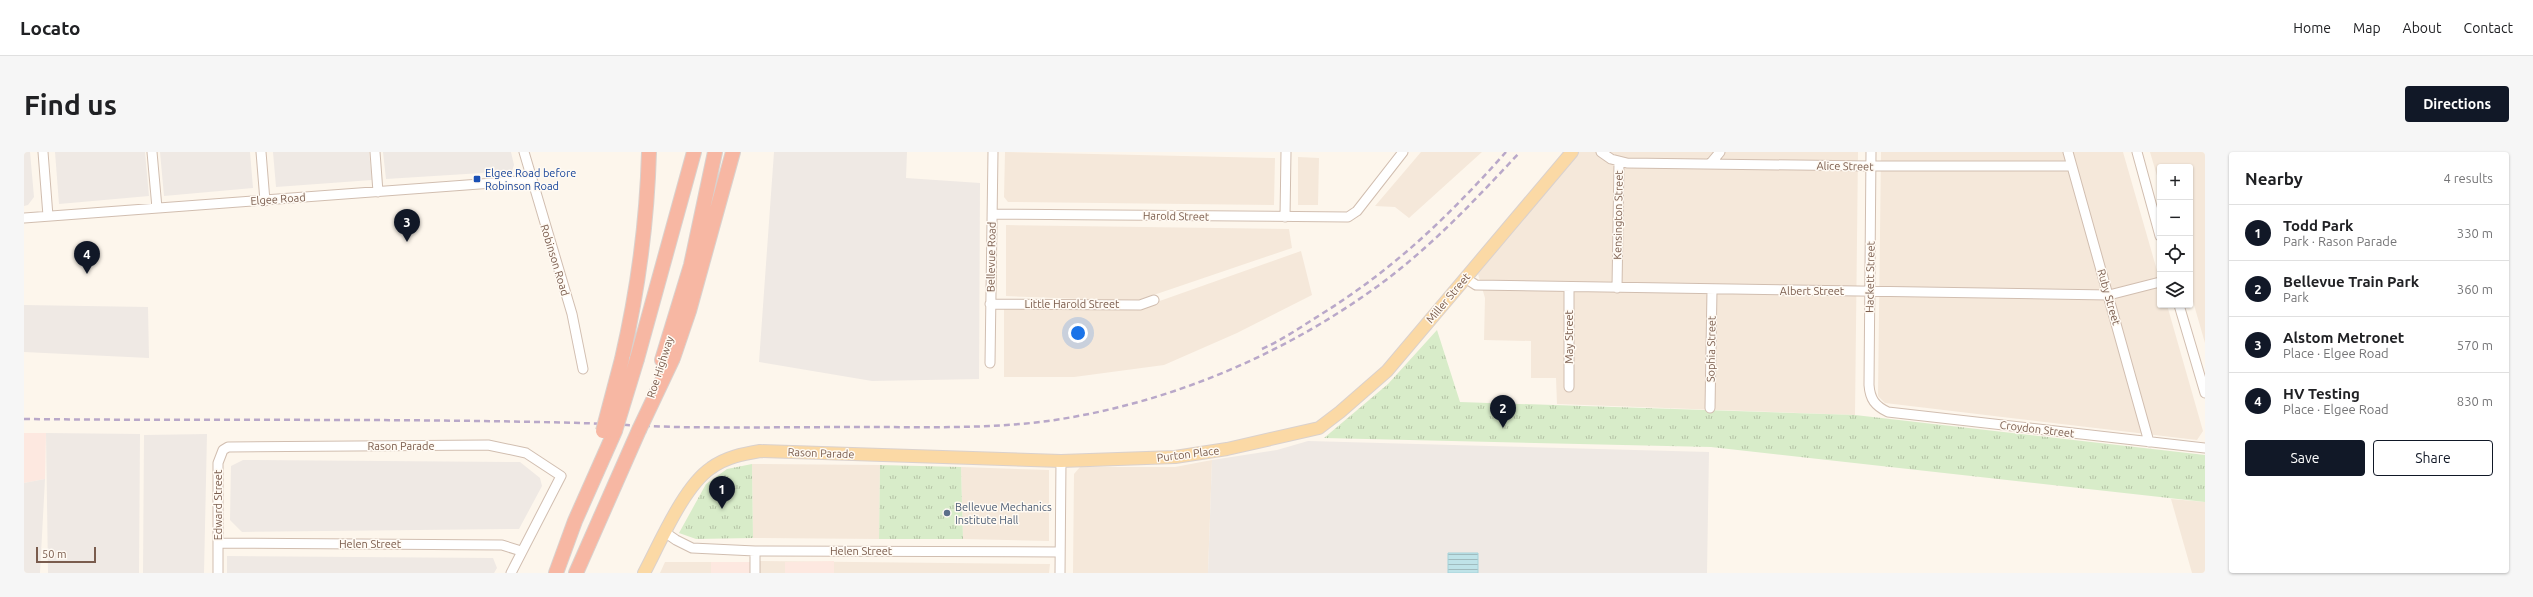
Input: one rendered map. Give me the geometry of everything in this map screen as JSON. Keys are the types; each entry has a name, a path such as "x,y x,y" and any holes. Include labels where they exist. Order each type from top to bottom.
{"highway":[{"path":"609,431 641,263 646,225 649,152"},
{"path":"677,207 683,152"},
{"path":"556,573 637,359 664,265 677,207 694,152"},
{"name":"Roe Highway","path":"576,573 639,430 668,359 691,265 715,152"},
{"path":"668,359 698,281 733,152"}],"main road":[{"name":"Miller Street","path":"1313,430 1324,425 1387,371 1572,152"},
{"name":"Purton Place","path":"1060,461 1175,457 1227,449 1313,430"},
{"name":"Rason Parade","path":"644,573 693,485 710,468 726,459 760,451 1060,461"}],"street":[{"path":"43,152 48,216"},
{"path":"152,152 157,208"},
{"path":"261,152 265,200"},
{"path":"375,152 378,192"},
{"name":"Robinson Road","path":"524,152 572,314 583,369"},
{"name":"Bellevue Road","path":"990,363 993,152"},
{"path":"1285,217 1286,152"},
{"name":"Harold Street","path":"992,214 1348,217 1357,211 1403,152"},
{"name":"Kensington Street","path":"1601,152 1619,162 1617,288"},
{"path":"1710,164 1720,152"},
{"name":"Hackett Street","path":"1871,152 1869,385 1873,401"},
{"name":"Ruby Street","path":"2068,152 2149,442"},
{"path":"2137,152 2157,225"},
{"name":"Alice Street","path":"1619,162 1871,166 2071,166"},
{"name":"Elgee Road","path":"24,218 532,180"},
{"name":"Albert Street","path":"1465,278 1476,286 2109,295 2157,283"},
{"name":"May Street","path":"1569,387 1570,287"},
{"name":"Sophia Street","path":"1710,408 1712,290"},
{"name":"Little Harold Street","path":"990,304 1140,305 1154,300"},
{"path":"2180,308 2205,393"},
{"name":"Croydon Street","path":"1873,401 1888,412 2205,448"},
{"name":"Rason Parade","path":"234,446 488,445 526,453 561,476 521,551"},
{"name":"Edward Street","path":"218,573 218,463 223,450 234,446"},
{"path":"1060,461 1060,573"},
{"name":"Helen Street","path":"666,532 676,540 692,548 756,551 1060,552"},
{"name":"Helen Street","path":"218,543 502,545 521,551"},
{"path":"511,573 521,551"},
{"path":"755,573 756,551"}],"shaded area":[{"path":"24,152 30,152 34,197 28,205 24,206"},
{"path":"55,152 145,152 149,196 59,204"},
{"path":"160,152 250,152 253,188 164,196"},
{"path":"273,152 369,152 372,180 276,187"},
{"path":"383,152 511,152 514,165 512,171 386,179"},
{"path":"774,152 907,152 906,178 980,183 979,379 872,381 759,362"},
{"path":"1005,152 1275,158 1274,205 1008,202 1004,197"},
{"path":"1421,152 1482,152 1409,218 1395,207 1375,206"},
{"path":"1578,152 1858,152 1855,415 1557,404 1556,378 1531,378 1531,341 1484,340 1485,298 1478,274"},
{"path":"1881,152 2123,152 2157,271 2157,308 2168,308 2203,431 2197,440 1885,403 1878,396"},
{"path":"2150,152 2205,152 2205,343 2193,301 2193,164 2157,164 2157,176"},
{"path":"1298,157 1319,158 1318,205 1298,205"},
{"path":"1006,225 1289,229 1292,248 1136,301 1006,296"},
{"path":"1301,251 1312,295 1237,333 1164,365 1074,377 1004,377 1004,308 1137,309"},
{"path":"24,305 148,307 149,358 24,352"},
{"path":"24,433 46,433 45,479 24,483"},
{"path":"46,433 140,434 139,573 48,573"},
{"path":"207,434 204,573 143,573 144,435"},
{"path":"1308,441 1709,452 1707,573 1208,573 1212,460 1277,450"},
{"path":"243,460 520,462 540,478 542,486 519,529 242,532 230,520 231,466"},
{"path":"1212,460 1208,573 1073,573 1074,474 1080,467 1175,467"},
{"path":"752,464 880,465 879,539 753,538"},
{"path":"961,467 1049,470 1049,541 963,539"},
{"path":"45,479 40,573 24,573 24,483"},
{"path":"2171,499 2205,502 2205,573 2192,573"},
{"path":"227,556 493,558 497,568 494,573 227,573"},
{"path":"760,561 1050,564 1049,573 760,573"},
{"path":"834,561 834,573 785,573 785,562"},
{"path":"665,562 711,562 711,573 660,573"},
{"path":"711,562 750,562 750,573 711,573"}],"green space":[{"path":"1437,330 1460,402 1855,415 2205,455 2205,502 1711,447 1324,438 1388,384"},
{"path":"752,464 753,538 696,539 679,533 706,484 727,469"},
{"path":"880,465 961,467 963,539 879,539"}],"water":[{"path":"1448,553 1478,553 1478,573 1448,573"}],"railway":[{"path":"1262,349 1277,342 1347,297 1396,260 1441,220 1506,152"},
{"path":"24,419 441,421 580,423 675,427 934,427 1025,424 1093,413 1181,389 1223,373 1265,354 1305,333 1382,283 1419,253 1470,204 1520,152"}],"place":[{"name":"Elgee Road before Robinson Road","path":"477,179"},
{"name":"Alstom Metronet","path":"407,242"},
{"name":"HV Testing","path":"87,274"},
{"name":"Bellevue Train Park","path":"1503,428"},
{"name":"Todd Park","path":"722,509"},
{"name":"Bellevue Mechanics Institute Hall","path":"947,513"}]}
